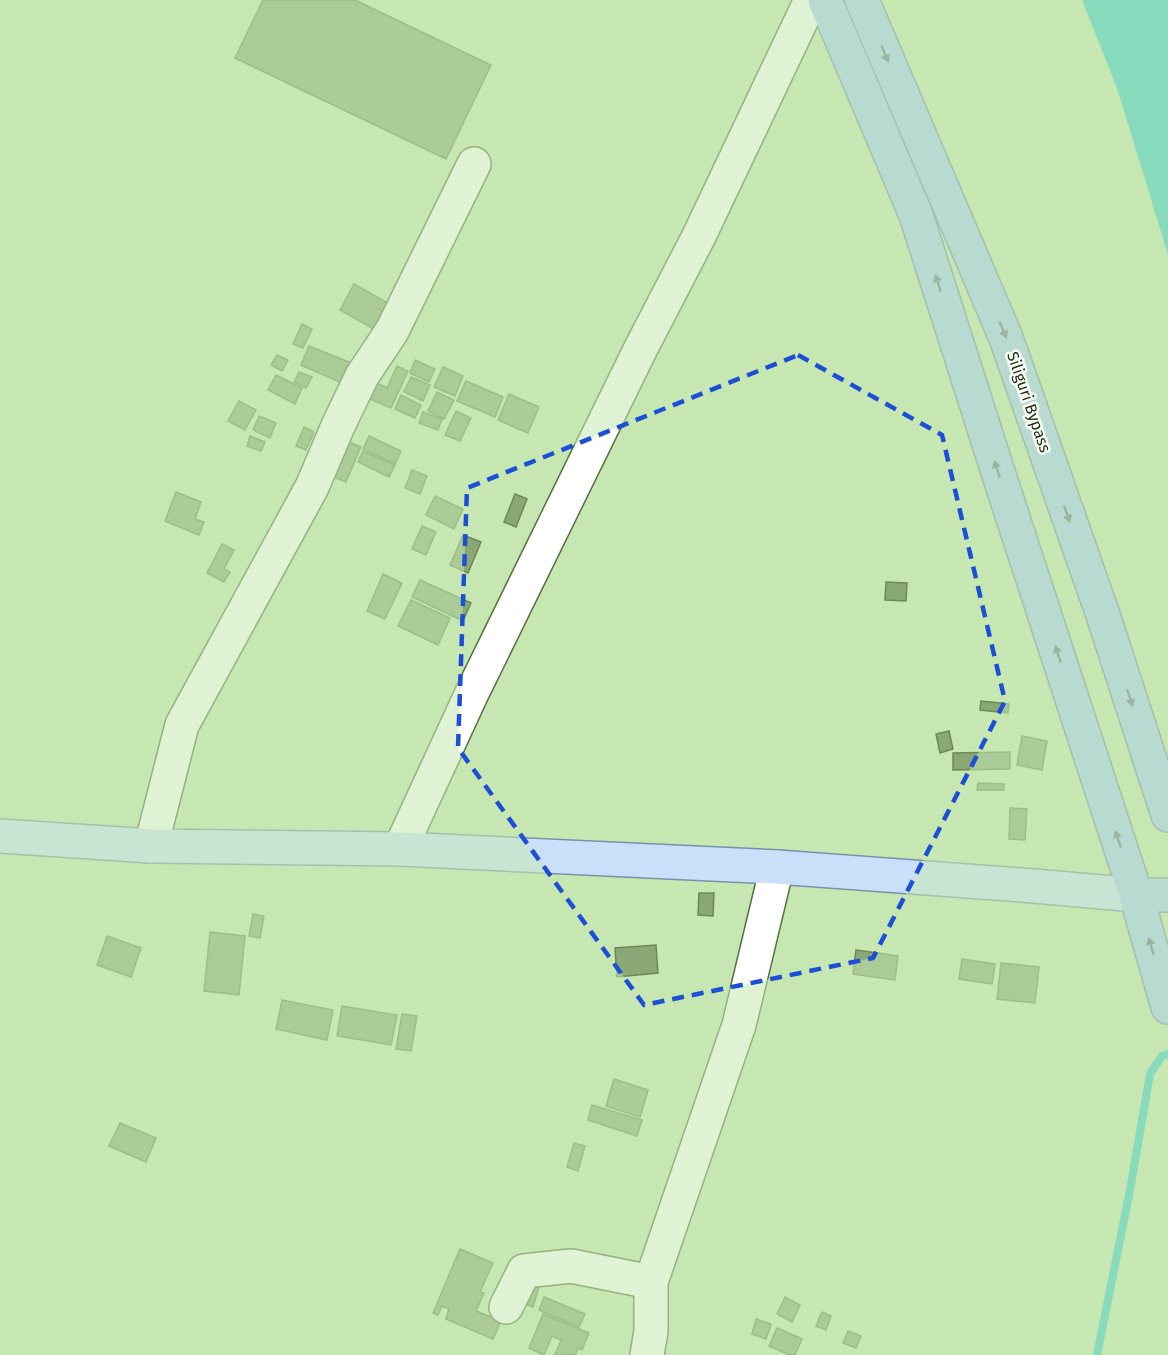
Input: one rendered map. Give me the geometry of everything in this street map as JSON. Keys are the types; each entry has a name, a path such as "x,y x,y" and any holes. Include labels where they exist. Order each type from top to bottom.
{"highway":[{"path":"825,0 916,215 1002,483 1152,895 1167,1002"},
{"name":"Siliguri Bypass","path":"862,0 1006,338 1102,615 1168,815"}],"main road":[{"path":"0,836 151,846 400,849 777,867 1152,895"}],"street":[{"path":"400,849 471,695 699,236 811,0"},
{"path":"151,846 182,725 312,487 362,375 392,331 474,164"},
{"path":"647,1355 651,1331 651,1282 739,1025 777,867"},
{"path":"506,1307 524,1272 571,1266 651,1282"}],"highlighted area":[{"path":"798,355 942,435 1005,701 873,958 644,1005 458,748 467,488"}],"water":[{"path":"1082,0 1168,0 1168,255 1117,88"}],"building":[{"path":"263,0 355,0 491,65 446,159 235,58"},
{"path":"354,284 393,306 379,332 340,310"},
{"path":"302,324 312,329 303,348 293,344"},
{"path":"309,346 351,363 342,383 301,365"},
{"path":"277,355 288,360 282,371 271,365"},
{"path":"415,360 435,369 429,382 410,373"},
{"path":"387,362 377,383 387,388 397,366 408,371 391,408 365,397"},
{"path":"443,367 463,376 455,396 434,387"},
{"path":"299,372 312,377 306,388 294,382"},
{"path":"276,375 302,388 295,404 268,390"},
{"path":"411,377 430,385 423,401 404,392"},
{"path":"466,381 503,397 495,417 457,401"},
{"path":"437,392 454,400 444,419 428,411"},
{"path":"509,394 539,407 528,433 498,420"},
{"path":"401,395 421,405 415,418 395,409"},
{"path":"239,401 256,410 245,430 228,421"},
{"path":"456,411 471,418 460,441 445,435"},
{"path":"423,412 442,419 438,430 419,423"},
{"path":"259,416 276,423 270,438 253,430"},
{"path":"304,427 314,432 306,450 296,446"},
{"path":"250,436 265,442 261,451 247,446"},
{"path":"369,436 401,451 395,464 363,449"},
{"path":"349,442 361,447 346,482 334,477"},
{"path":"363,451 395,465 389,477 358,462"},
{"path":"412,470 427,476 420,494 405,488"},
{"path":"176,492 201,502 195,519 204,522 199,535 165,521"},
{"path":"515,494 527,499 516,527 504,522"},
{"path":"435,496 463,509 454,529 426,515"},
{"path":"422,526 436,532 426,555 412,549"},
{"path":"463,535 481,542 468,573 450,565"},
{"path":"222,544 234,550 224,569 230,572 224,582 207,573"},
{"path":"383,574 402,583 385,619 367,611"},
{"path":"420,580 471,603 463,621 412,597"},
{"path":"886,582 907,583 906,601 885,600"},
{"path":"411,600 450,618 438,645 398,626"},
{"path":"981,701 1009,704 1008,713 980,710"},
{"path":"949,731 953,749 940,753 936,734"},
{"path":"1022,736 1047,741 1042,770 1017,765"},
{"path":"1010,752 1010,769 953,770 953,753"},
{"path":"978,783 1004,784 1004,790 977,790"},
{"path":"1010,808 1027,809 1025,840 1009,839"},
{"path":"699,893 714,893 713,916 698,915"},
{"path":"253,914 264,916 260,938 249,936"},
{"path":"210,932 245,936 239,995 204,991"},
{"path":"107,936 141,948 131,977 97,965"},
{"path":"656,945 658,973 617,977 615,948"},
{"path":"856,950 898,956 895,980 853,974"},
{"path":"962,959 995,964 992,984 959,979"},
{"path":"1001,963 1039,967 1035,1003 997,999"},
{"path":"282,1000 333,1010 327,1040 276,1029"},
{"path":"342,1006 397,1015 391,1045 337,1036"},
{"path":"402,1014 417,1016 411,1051 396,1049"},
{"path":"614,1079 648,1090 640,1117 606,1106"},
{"path":"592,1105 642,1120 637,1136 588,1120"},
{"path":"120,1123 156,1138 146,1162 109,1146"},
{"path":"574,1143 585,1146 578,1171 567,1167"},
{"path":"460,1249 493,1263 480,1292 484,1293 476,1311 501,1321 493,1339 446,1319 449,1309 442,1306 438,1315 433,1313"},
{"path":"531,1284 539,1287 533,1307 525,1304"},
{"path":"544,1297 585,1314 579,1327 539,1310"},
{"path":"785,1297 800,1305 792,1322 777,1314"},
{"path":"822,1312 831,1316 826,1330 816,1326"},
{"path":"543,1314 589,1333 582,1350 578,1348 575,1355 555,1355 561,1340 552,1336 544,1355 529,1348"},
{"path":"756,1319 771,1324 766,1339 752,1334"},
{"path":"777,1328 802,1339 795,1355 769,1346"},
{"path":"848,1331 861,1336 856,1348 843,1343"}],"waterway":[{"path":"1097,1355 1130,1190 1150,1074 1162,1056 1168,1054"}]}
